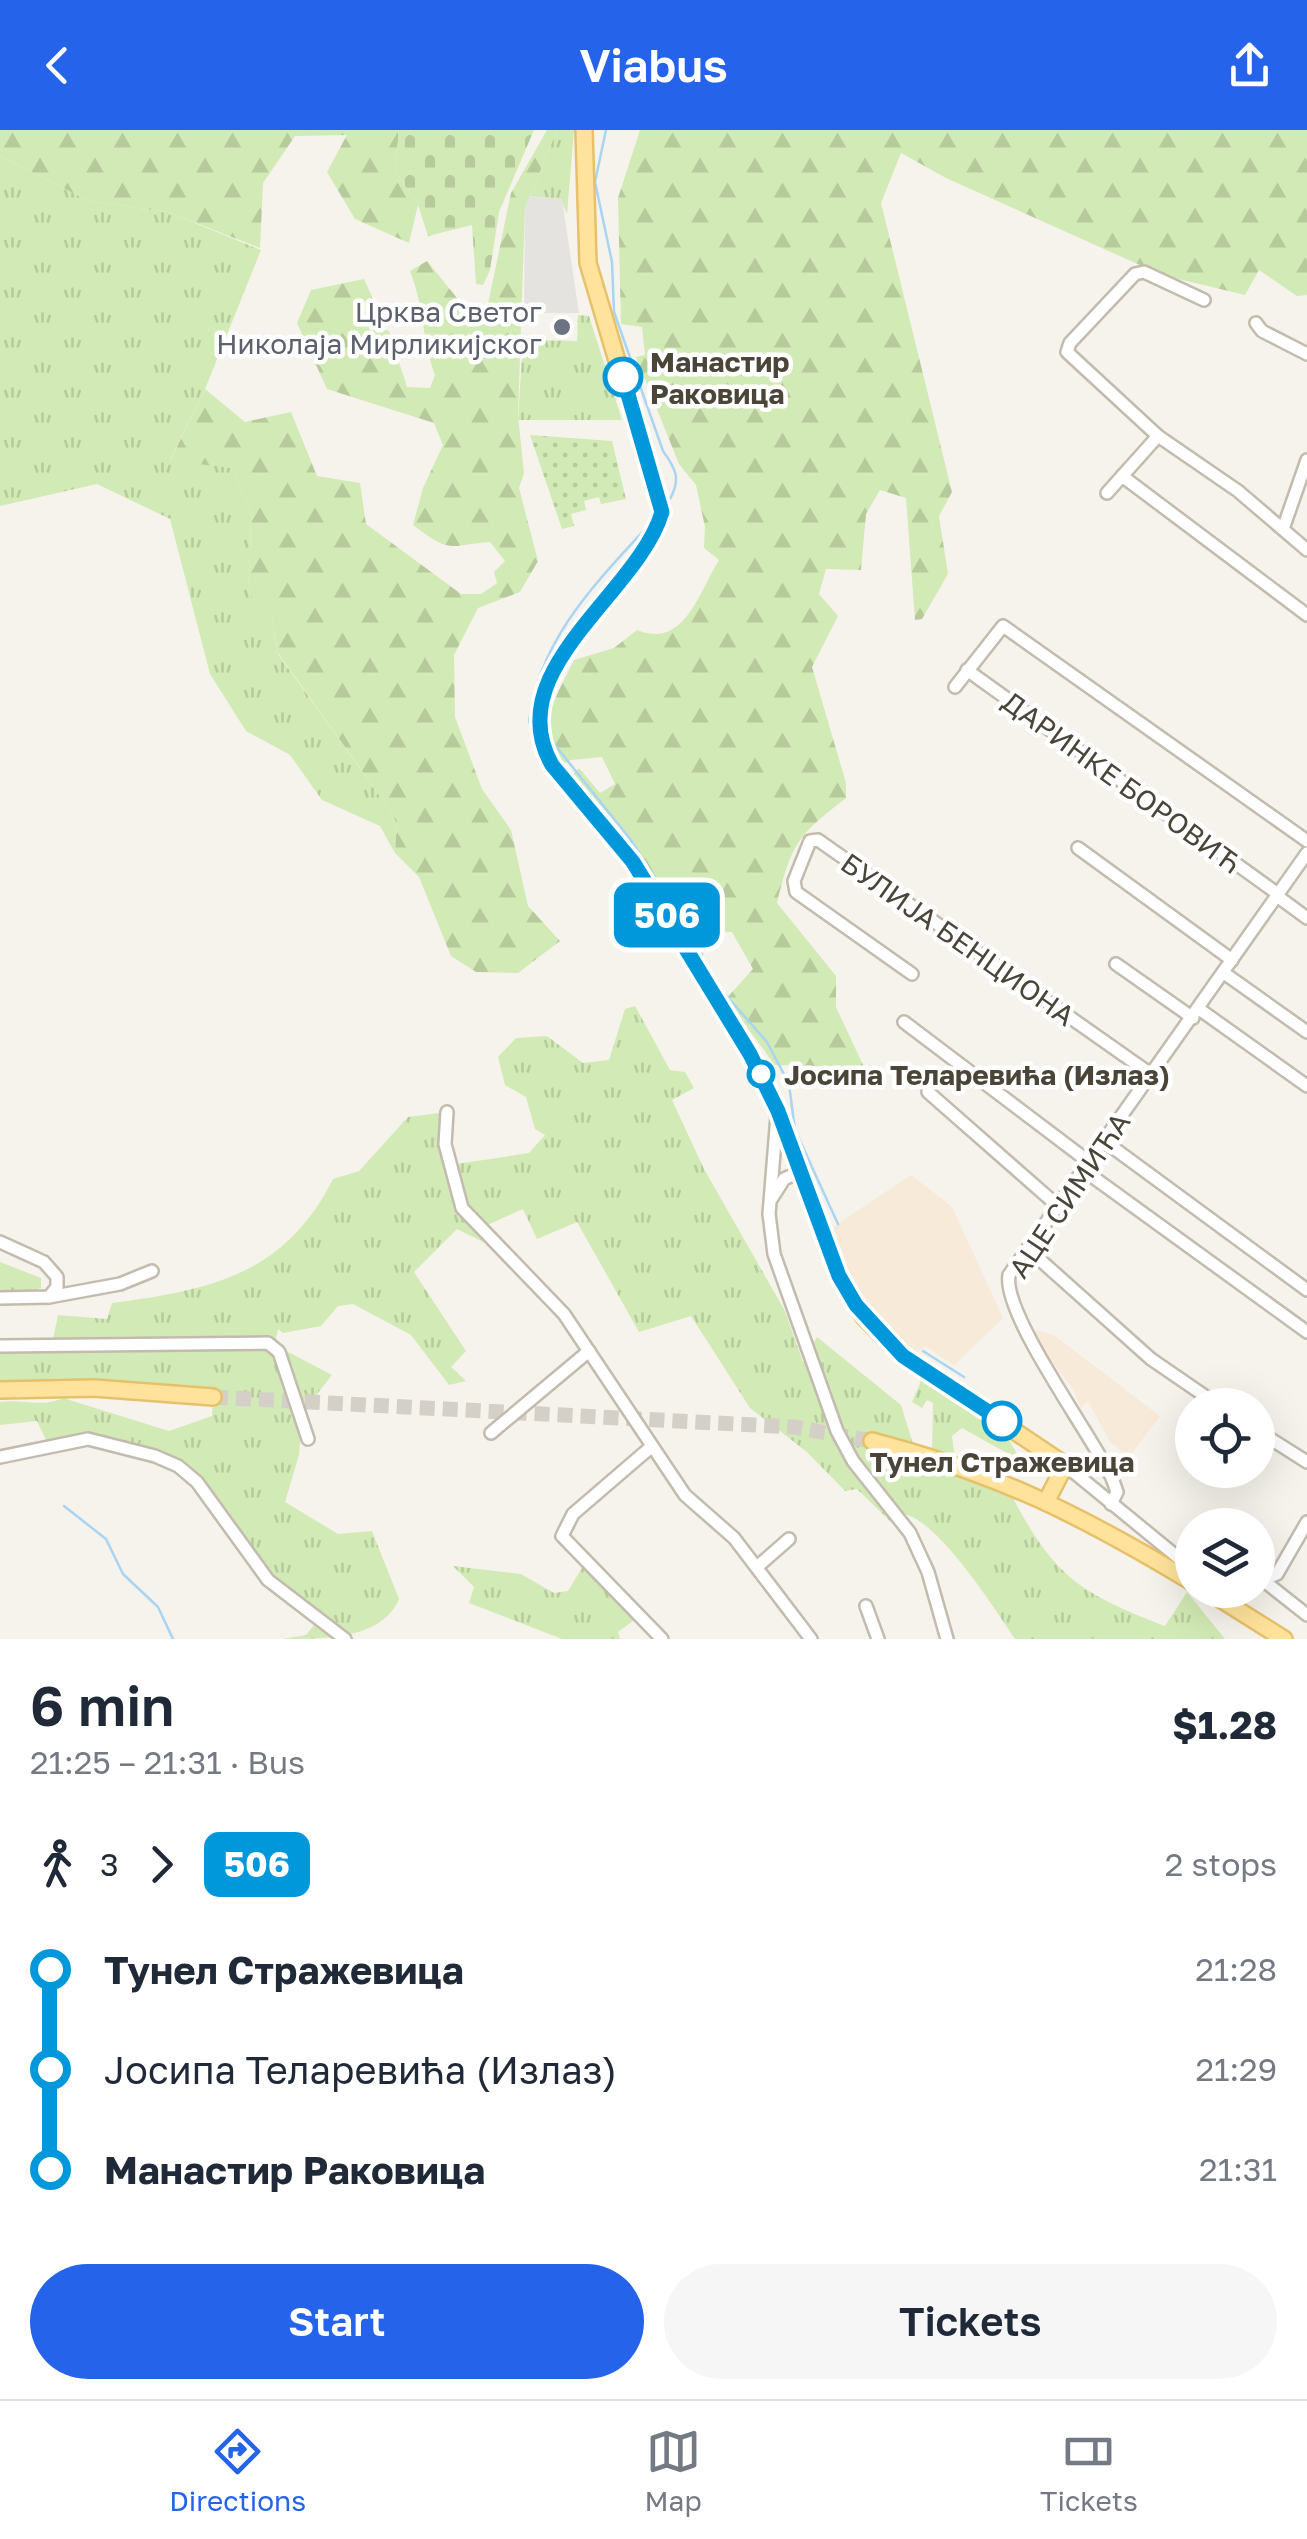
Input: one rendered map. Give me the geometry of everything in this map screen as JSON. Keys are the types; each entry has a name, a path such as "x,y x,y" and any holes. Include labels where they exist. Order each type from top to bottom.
{"main road":[{"path":"584,130 588,263 662,512 645,548 552,673 540,714 542,747 552,765 645,880 750,1054 778,1111 839,1276 878,1333 924,1371 1065,1466 1047,1500"},
{"path":"0,1390 94,1388 213,1397"},
{"path":"872,1441 956,1463 1047,1500 1175,1572"},
{"path":"1235,1608 1284,1639"}],"street":[{"path":"1204,300 1144,272 1135,274 1068,347 1070,356 1158,436 1238,490 1307,550"},
{"path":"1256,323 1262,331 1307,354"},
{"path":"1107,494 1158,436"},
{"path":"1283,529 1307,460"},
{"path":"1122,476 1307,615"},
{"path":"955,687 1004,626 1307,840"},
{"name":"ДАРИНКЕ БОРОВИЋ","path":"968,670 1307,918"},
{"name":"БУЛИЈА БЕНЦИОНА","path":"912,974 796,892 794,881 806,847 814,840 1152,1074"},
{"path":"1078,848 1232,960"},
{"name":"АЦЕ СИМИЋА","path":"1111,1504 1116,1492 1107,1466 1022,1324 1009,1291 1010,1275 1307,853"},
{"path":"1116,964 1307,1086"},
{"path":"1224,972 1307,1032"},
{"path":"904,1022 1086,1166 1307,1332"},
{"path":"928,1092 1059,1207"},
{"path":"778,1111 770,1202 774,1254 826,1404 853,1462 915,1544 947,1639"},
{"path":"447,1112 445,1144 459,1204 564,1314 688,1499 734,1538 811,1639"},
{"path":"1104,1140 1307,1290"},
{"path":"772,1176 786,1165 798,1169"},
{"path":"770,1202 781,1182 798,1169"},
{"path":"0,1242 55,1271 57,1287 48,1297"},
{"path":"1029,1250 1151,1360 1193,1388"},
{"path":"0,1298 48,1297 120,1284 152,1272"},
{"path":"0,1346 268,1343 277,1348 308,1439"},
{"path":"491,1432 590,1351"},
{"path":"0,1457 88,1439 178,1466 196,1482 268,1580 345,1639"},
{"path":"1275,1442 1307,1462"},
{"path":"651,1447 573,1514 562,1536 662,1639"},
{"path":"1065,1466 1175,1555"},
{"path":"1275,1571 1283,1566 1307,1522"},
{"path":"757,1567 790,1539"},
{"path":"1275,1592 1307,1616"},
{"path":"866,1606 878,1639"}],"shaded area":[{"path":"530,196 562,199 579,313 524,313 525,208"},
{"path":"911,1175 952,1207 1003,1318 954,1365 925,1346 912,1357 894,1341 853,1285 833,1227"},
{"path":"1037,1330 1055,1336 1160,1416 1129,1457 1110,1442 1088,1401 1081,1408 1073,1389 1029,1333"}],"green space":[{"path":"0,130 399,130 395,171 418,205 409,243 355,219 327,172 347,135 295,136 263,183 260,248 168,212 89,201 0,156"},
{"path":"399,130 534,130 499,212 490,270 483,285 476,284 472,225 428,236 418,205 395,171"},
{"path":"547,130 557,130 525,208 518,416 524,473 519,488 538,561 520,592 478,608 454,655 455,717 482,789 511,830 528,906 560,941 518,973 476,972 451,956 419,877 395,853 397,820 278,653 272,619 249,593 251,515 234,468 170,461 205,389 245,422 291,412 317,476 360,483 366,524 461,594 481,594 497,583 494,572 505,561 490,542 451,546 413,525 423,488 443,445 434,423 327,389 297,323 311,290 364,279 374,301 365,323 389,331 407,387 430,388 435,375 410,271 427,261 470,314 488,304 511,193"},
{"path":"557,130 574,130 567,214 561,199 530,196"},
{"path":"640,130 1307,130 1307,295 1297,296 1259,270 1245,295 1162,275 946,178 901,153 881,203 952,492 939,516 948,574 922,619 915,620 906,498 880,490 866,514 861,570 826,569 819,594 838,616 812,667 846,783 846,798 799,842 777,903 836,976 836,1007 864,1067 775,1065 726,999 753,969 732,932 692,933 630,839 573,774 579,768 600,793 615,784 602,757 561,765 553,751 551,712 574,660 614,648 637,630 653,634 678,625 697,601 719,560 704,548 705,527 696,485 679,464 636,357 645,355 642,327 621,324 618,198"},
{"path":"0,156 89,201 168,212 261,250 205,389 170,460 234,468 251,515 249,593 272,619 278,654 397,820 395,853 380,826 322,800 290,755 246,731 210,674 170,519 97,484 0,506"},
{"path":"578,315 589,316 622,420 518,420 523,340 577,341"},
{"path":"530,435 612,441 626,499 601,504 599,497 584,501 586,510 571,514 574,526 562,529"},
{"path":"635,1006 670,1070 685,1072 694,1088 672,1100 704,1169 785,1311 803,1362 817,1337 901,1405 918,1460 1013,1498 1043,1547 1092,1593 1165,1626 1177,1608 1200,1608 1225,1639 1015,1639 965,1568 933,1532 904,1514 891,1522 857,1489 845,1491 807,1452 750,1408 691,1316 639,1332 577,1222 537,1239 523,1209 483,1227 491,1236 483,1242 457,1229 414,1272 466,1351 451,1367 466,1381 449,1385 411,1335 353,1304 338,1306 321,1326 283,1333 278,1329 275,1345 332,1375 302,1413 299,1455 285,1502 338,1534 372,1531 399,1599 380,1622 366,1629 334,1637 283,1639 306,1635 318,1620 268,1580 178,1466 102,1440 46,1440 37,1421 0,1425 0,1402 48,1402 63,1398 169,1431 212,1416 213,1398 0,1390 0,1348 52,1344 58,1315 107,1319 112,1303 212,1283 268,1257 314,1211 333,1179 359,1171 408,1117 447,1112 450,1165 529,1153 545,1135 535,1129 526,1097 505,1085 498,1057 516,1038 547,1036 583,1063 609,1060 625,1009"},
{"path":"0,1262 41,1278 41,1288 13,1296 0,1294"},
{"path":"921,1381 930,1381 1000,1424 1021,1461 962,1428 952,1436 955,1460 932,1450 933,1403 927,1400 922,1408 912,1402"},
{"path":"586,1561 641,1615 618,1632 620,1639 562,1639 469,1603 474,1587 453,1566 521,1574 554,1593 568,1591"}],"waterway":[{"path":"606,130 595,182 612,262 614,312 663,451 676,474 670,499"},
{"path":"529,722 535,692 556,640 589,593 647,527"},
{"path":"551,740 630,839 663,890"},
{"path":"692,923 702,941 702,958 718,986 767,1042 789,1084 795,1130 838,1224"},
{"path":"923,1351 964,1377"},
{"path":"64,1506 106,1539 123,1574 158,1607 173,1639"}],"tunnel":[{"path":"213,1397 794,1427 872,1441"}],"bus line":[{"name":"506","path":"623,377 660,492 662,512 645,548 552,673 542,697 542,747 552,765 633,862 750,1054 778,1111 839,1276 864,1317 903,1356 1002,1421"}],"place":[{"name":"Црква Светог Николаја Мирликијског","path":"562,327"},
{"name":"Манастир Раковица","path":"623,377"},
{"name":"Јосипа Теларевића (Излаз)","path":"761,1074"},
{"name":"Тунел Стражевица","path":"1002,1421"}]}
